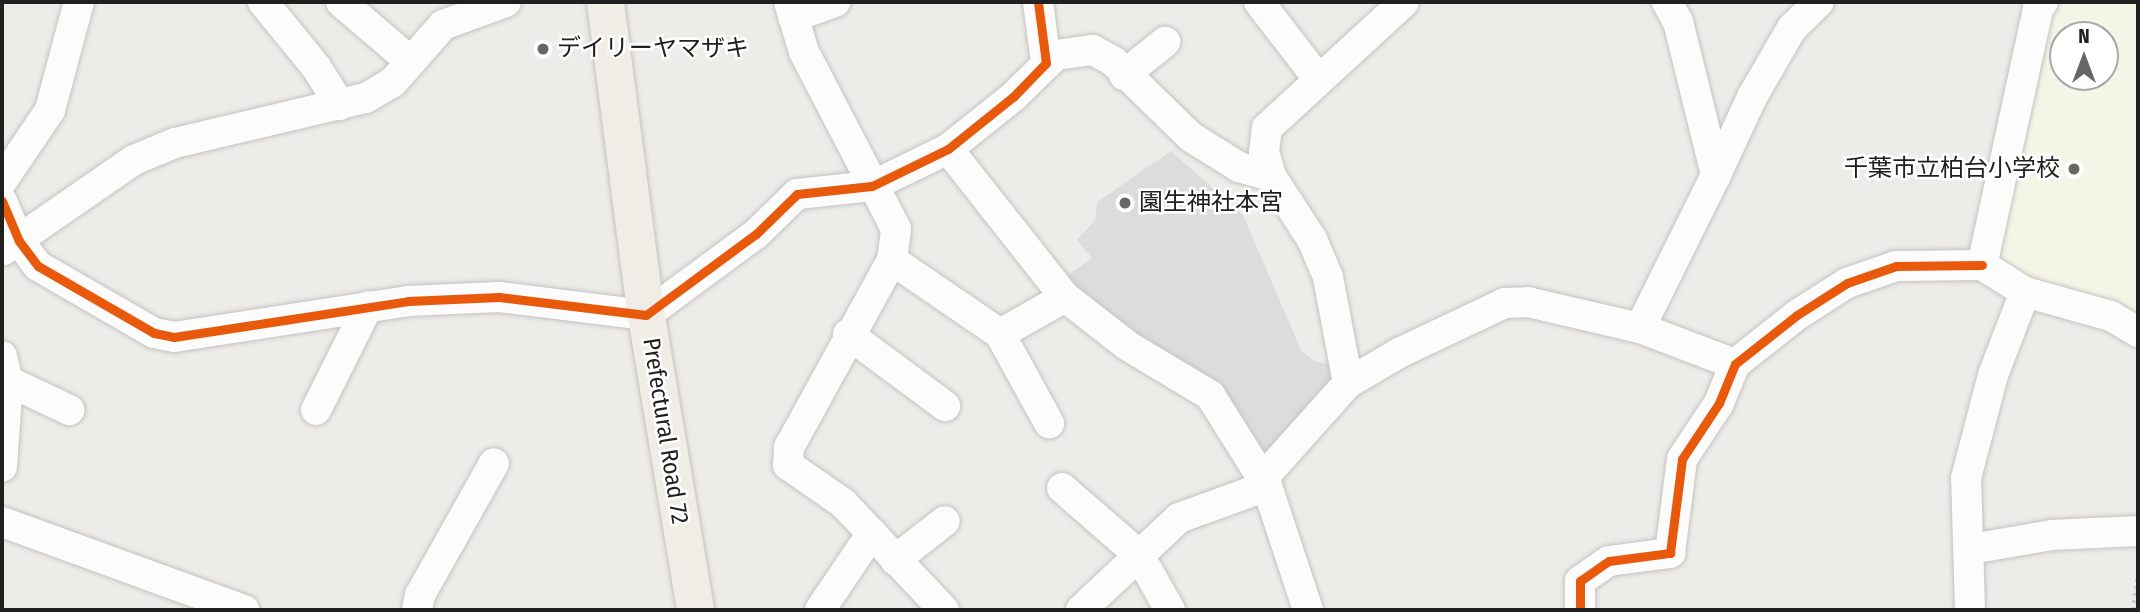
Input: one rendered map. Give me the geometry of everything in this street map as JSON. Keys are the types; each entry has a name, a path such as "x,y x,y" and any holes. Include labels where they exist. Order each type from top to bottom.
{"main road":[{"name":"Prefectural Road 72","path":"605,2 646,315 695,610"}],"street":[{"path":"2,181 50,110 79,2"},
{"path":"341,2 410,61"},
{"path":"10,246 134,160 229,128 366,98 393,82 443,13 506,2"},
{"path":"835,2 791,10 804,52 896,229 892,260 848,334 789,447 788,465 843,503 944,610"},
{"path":"1259,2 1320,80"},
{"path":"1348,383 1328,277 1313,240 1271,176 1264,152 1267,128 1404,2"},
{"path":"1667,2 1678,22 1716,175"},
{"path":"1640,328 1752,97 1792,29 1819,2"},
{"path":"1982,265 2038,9 2043,2"},
{"path":"1040,3 1051,59"},
{"path":"268,4 316,67 340,105"},
{"path":"1124,75 1164,42"},
{"path":"2,201 10,246 38,266 154,333 174,337 368,306 499,297 646,315 756,234 797,194 872,186 948,149 1013,97 1051,59 1093,50 1191,137 1239,167 1271,176"},
{"path":"948,149 1065,297 1128,346 1210,395 1265,482 1308,610"},
{"path":"892,260 1000,334 1049,423"},
{"path":"1580,610 1580,582 1609,561 1670,553 1682,458 1720,403 1735,364 1797,315 1847,284 1896,266 1982,265 2025,292 2111,316 2138,332"},
{"path":"1972,610 1971,549 1964,516 1966,478 1993,375 2025,292"},
{"path":"1000,334 1065,297"},
{"path":"1081,610 1179,518 1265,482 1348,383 1399,353 1504,303 1528,302 1640,328 1735,364"},
{"path":"316,410 368,306"},
{"path":"848,334 945,406"},
{"path":"5,369 69,410"},
{"path":"2,467 5,369"},
{"path":"417,610 420,595 494,463"},
{"path":"1062,488 1139,555 1170,610"},
{"path":"895,560 945,521"},
{"path":"2,522 244,610"},
{"path":"1971,549 2052,535 2138,531"},
{"path":"820,610 872,533"}],"path":[{"path":"2133,610 2138,575"}],"shaded area":[{"name":"千葉市立柏台小学校","path":"2049,2 2138,2 2138,323 2029,287 1989,260"},
{"name":"園生神社本宮","path":"1171,151 1243,215 1302,352 1316,362 1336,365 1340,377 1263,468 1209,383 1120,330 1063,279 1092,258 1077,240 1095,220 1097,202"}],"cycle path":[{"path":"2,201 19,241 38,266 154,333 174,337 408,301 499,297 646,315 756,234 797,194 872,186 948,149 1013,97 1046,63 1038,2"},
{"path":"1580,610 1580,581 1609,561 1670,553 1682,459 1719,403 1735,364 1797,315 1847,283 1896,266 1982,265"}],"place":[{"name":"デイリーヤマザキ","path":"543,49"},
{"name":"千葉市立柏台小学校","path":"2074,169"},
{"name":"園生神社本宮","path":"1125,203"}]}
